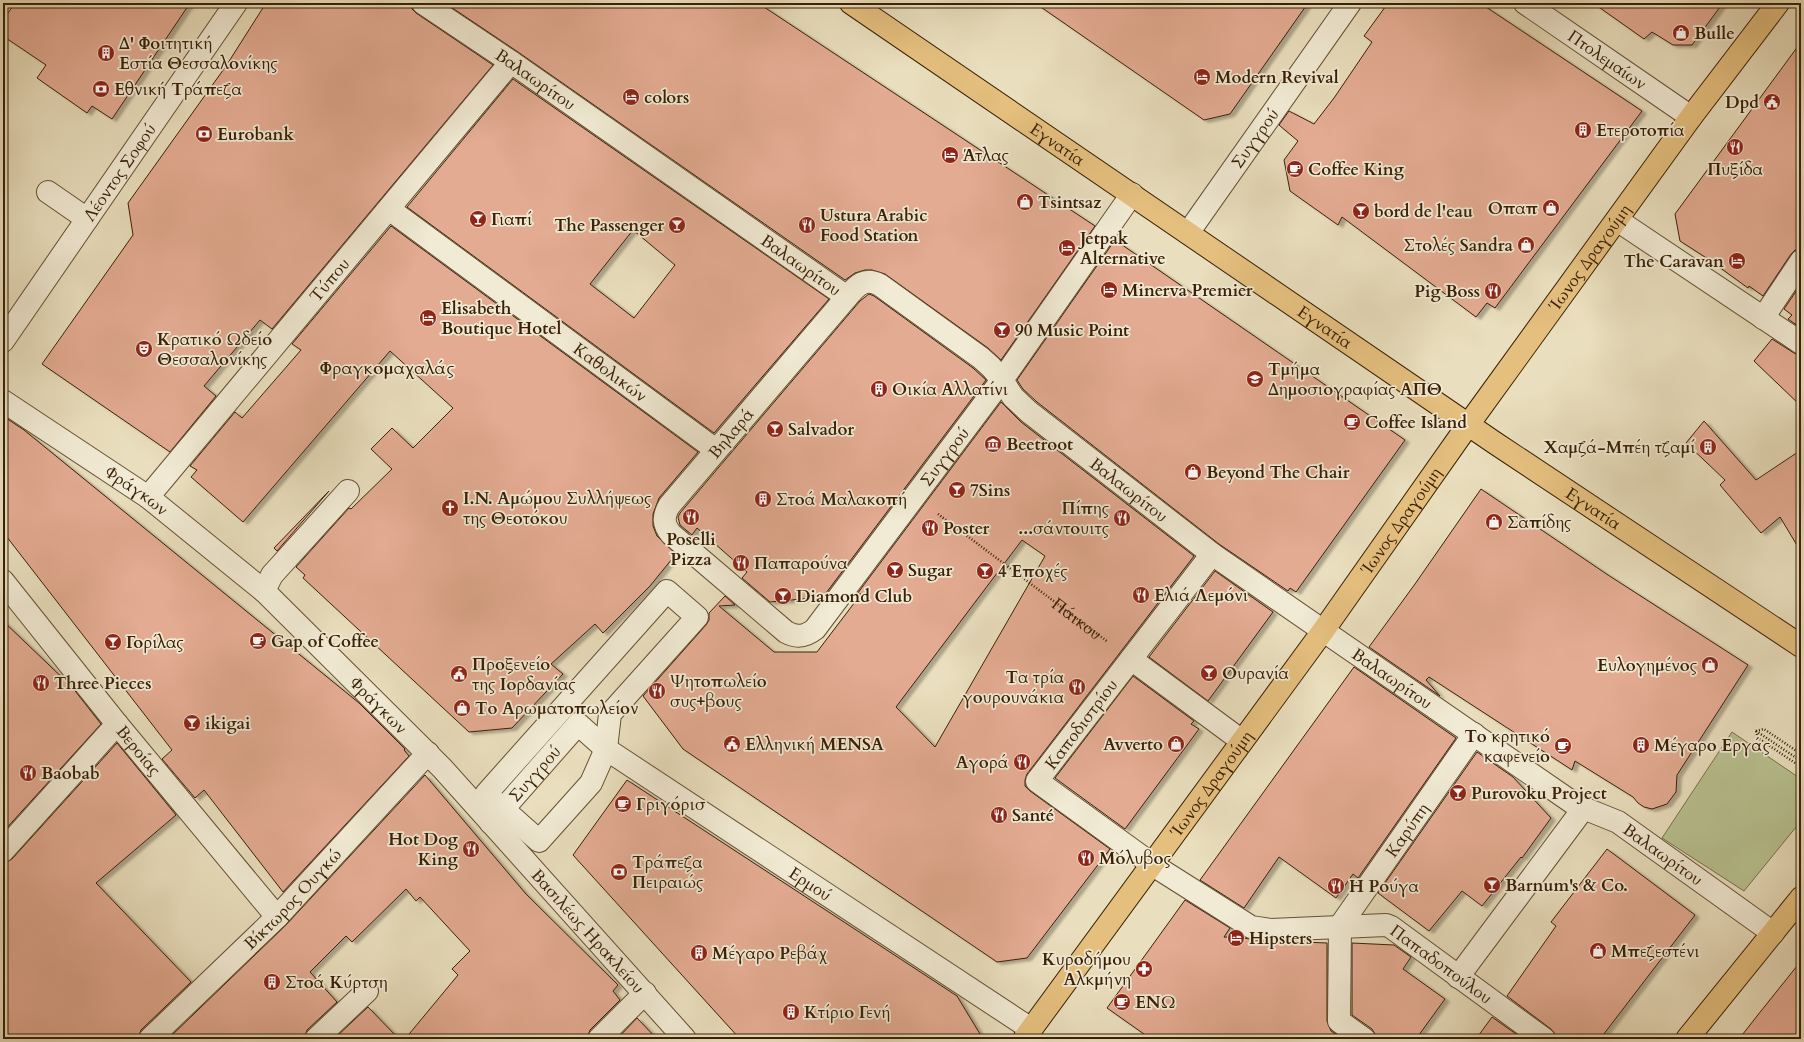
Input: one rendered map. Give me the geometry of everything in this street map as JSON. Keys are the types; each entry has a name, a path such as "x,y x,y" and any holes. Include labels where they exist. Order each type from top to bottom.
{"main road":[{"name":"Εγνατία","path":"851,3 1468,425 1801,646"},
{"name":"Ίωνος Δραγούμη","path":"1033,1036 1153,865 1242,740 1323,631 1468,425 1691,117 1778,3"},
{"path":"1687,1039 1801,898"}],"street":[{"name":"Λέοντος Σοφού","path":"3,341 236,3"},
{"name":"Βαλαωρίτου","path":"423,3 512,62 847,297 859,284 866,281 874,282 880,285 980,358 992,368 1002,380 1012,397 1028,412 1212,554 1583,808 1609,817 1618,822 1773,933"},
{"name":"Συγγρού","path":"1188,233 1350,3"},
{"name":"Πτολεμαίων","path":"1524,3 1691,117"},
{"name":"Τύπου","path":"148,497 512,62"},
{"path":"48,192 87,219"},
{"name":"Συγγρού","path":"711,568 786,632 793,636 801,636 809,634 815,629 914,495 1002,380 1132,194"},
{"name":"Καθολικών","path":"389,209 716,450"},
{"path":"1617,220 1801,344"},
{"path":"1763,318 1801,261"},
{"name":"Βηλαρά","path":"711,568 666,528 664,521 668,506 847,297"},
{"name":"Φράγκων","path":"3,401 148,497 264,591 428,753 497,816"},
{"path":"264,591 272,575 348,491"},
{"name":"Καποδιστρίου","path":"1153,865 1037,781 1212,554"},
{"name":"Βεροίας","path":"6,590 277,917"},
{"path":"667,591 697,617 610,714 606,749 591,783 539,841 497,816 486,794 667,591"},
{"path":"1131,659 1242,740"},
{"path":"3,851 117,724"},
{"name":"Συγγρού","path":"497,816 578,724"},
{"name":"Ερμού","path":"578,724 606,749 1033,1036"},
{"name":"Καρύπη","path":"1340,926 1474,734"},
{"name":"Βίκτωρος Ουγκώ","path":"150,1039 277,917 428,753"},
{"path":"1458,976 1583,808"},
{"name":"Βασιλέως Ηρακλείου","path":"497,816 644,993 685,1039"},
{"name":"Παπαδοπούλου","path":"1153,865 1251,927 1271,930 1380,924 1391,927 1544,1039"},
{"path":"1340,926 1339,1021 1364,1039"},
{"path":"316,1039 367,992"},
{"path":"599,1039 644,993"}],"path":[{"name":"Πάικου","path":"914,495 1131,659"},
{"path":"1756,731 1764,729 1801,754"},
{"path":"1756,731 1801,761"},
{"path":"1756,731 1758,738 1801,767"}],"green space":[{"path":"1732,732 1801,779 1801,821 1744,891 1662,838"}],"building":[{"name":"Δ' Φοιτητική Εστία Θεσσαλονίκης","path":"15,3 190,3 112,119 92,106 87,113 37,78 46,65 3,36 3,20"},
{"path":"266,3 411,3 412,9 416,13 493,65 272,329 260,320 204,386 216,396 170,452 42,364 133,235 128,203 226,66"},
{"path":"445,3 758,3 1095,226 1001,360 988,348 885,274 872,270 865,270 855,273 845,280 518,52"},
{"path":"1035,3 1308,3 1230,114 1204,120"},
{"path":"1388,3 1480,3 1642,111 1495,308 1487,303 1476,317 1342,217 1338,225 1290,191 1284,160 1298,141 1279,125 1289,111 1314,124 1334,98 1372,42 1364,36"},
{"path":"1593,3 1723,3 1692,45 1673,45 1652,32 1644,39"},
{"path":"1801,42 1801,249 1795,250 1791,254 1763,296 1749,286 1748,288 1680,241 1675,214"},
{"path":"513,79 829,299 714,433 407,207","holes":["633,230 675,265 634,318 590,284"]},
{"path":"391,226 698,452 659,498 653,514 653,526 657,536 676,554 650,586 603,633 595,624 551,664 563,674 512,728 469,732 303,578 305,575 296,567 349,508 351,509 392,469 371,449 392,428 413,448 453,408 390,351 243,522 191,477 197,470 190,466 235,412 242,418 301,350 292,344"},
{"path":"1115,240 1405,440 1296,592 1290,588 1288,591 1219,544 1037,402 1023,389 1017,380"},
{"path":"1801,284 1801,328 1788,319 1792,315 1784,309"},
{"path":"869,294 874,296 973,368 986,380 823,597 770,602 742,578 747,572 697,528 692,535 680,525 678,517 860,301"},
{"path":"1772,339 1794,353 1801,355 1801,406 1754,361"},
{"path":"1001,402 1021,422 1194,556 1027,774 1025,786 1030,791 1110,849 1027,958 997,962 683,749 643,696 706,625 709,620 709,613 725,596 735,605 719,606 774,652 817,652 861,594 857,594","holes":["1022,540 1045,556 935,747 896,707"]},
{"path":"3,416 24,430 359,703 405,749 404,750 409,756 283,892 204,790 195,798 162,759 172,750 3,532"},
{"name":"Χαμζά-Μπέη τζαμί","path":"1704,421 1756,480 1801,450 1801,552 1780,517 1761,533 1720,485 1725,480 1686,443"},
{"path":"1481,489 1608,575 1748,665 1677,775 1676,792 1667,804 1652,809 1644,807 1633,797 1575,761 1572,770 1429,677 1426,680 1440,696 1369,647"},
{"path":"329,491 277,551 274,548"},
{"path":"1215,571 1273,612 1208,701 1149,657"},
{"path":"3,621 72,687 101,724 3,832"},
{"path":"1354,667 1456,738 1358,878 1353,874 1336,898 1279,857 1244,908 1200,880"},
{"path":"1133,676 1194,721 1191,724 1199,729 1125,829 1055,778"},
{"path":"117,743 176,815 96,883 191,982 141,1030 138,1039 3,1039 3,863 12,859"},
{"path":"1477,752 1513,777 1551,818 1522,858 1521,857 1482,906 1462,891 1429,931 1378,893"},
{"path":"425,775 526,894 618,985 613,991 620,1000 590,1030 587,1039 405,1039 458,975 452,969 470,951 420,897 416,901 406,889 352,942 346,936 310,972 337,1002 307,1030 304,1039 168,1039 286,925"},
{"path":"627,780 957,996 983,1039 740,1039 573,855"},
{"name":"Μπεζεστένι","path":"1607,849 1695,915 1600,1039 1556,1039 1555,1034 1551,1029 1507,996 1556,926 1551,922"},
{"path":"1185,900 1230,928 1224,937 1244,938 1269,942 1304,941 1303,942 1327,943 1327,1021 1331,1031 1343,1039 1151,1039 1107,1008"},
{"path":"1352,943 1394,945 1411,957 1403,969 1445,999 1416,1039 1376,1039 1372,1029 1352,1015"},
{"path":"1801,961 1801,1039 1739,1039 1757,1016"},
{"path":"368,1007 399,1039 334,1039 353,1021"},
{"path":"1492,1017 1523,1039 1476,1039"},
{"path":"637,1018 657,1039 617,1039"}],"place":[{"name":"Bulle","path":"1681,33"},
{"name":"Δ' Φοιτητική Εστία Θεσσαλονίκης","path":"106,53"},
{"name":"Modern Revival","path":"1202,77"},
{"name":"Εθνική Τράπεζα","path":"101,89"},
{"name":"colors","path":"631,97"},
{"name":"Dpd","path":"1772,102"},
{"name":"Ετεροτοπία","path":"1583,130"},
{"name":"Eurobank","path":"204,134"},
{"name":"Πυξίδα","path":"1735,147"},
{"name":"Άτλας","path":"950,155"},
{"name":"Coffee King","path":"1295,169"},
{"name":"Tsintsaz","path":"1025,202"},
{"name":"Οπαπ","path":"1551,208"},
{"name":"bord de l'eau","path":"1361,211"},
{"name":"Γιαπί","path":"478,219"},
{"name":"The Passenger","path":"677,225"},
{"name":"Ustura Arabic Food Station","path":"807,225"},
{"name":"Στολές Sandra","path":"1526,245"},
{"name":"Jetpak Alternative","path":"1067,248"},
{"name":"The Caravan","path":"1737,261"},
{"name":"Minerva Premier","path":"1109,290"},
{"name":"Pig Boss","path":"1493,291"},
{"name":"Elisabeth Boutique Hotel","path":"428,318"},
{"name":"90 Music Point","path":"1002,330"},
{"name":"Κρατικό Ωδείο Θεσσαλονίκης","path":"144,349"},
{"name":"Τμήμα Δημοσιογραφίας ΑΠΘ","path":"1255,379"},
{"name":"Οικία Αλλατίνι","path":"879,389"},
{"name":"Coffee Island","path":"1352,422"},
{"name":"Salvador","path":"775,429"},
{"name":"Beetroot","path":"993,444"},
{"name":"Χαμζά-Μπέη τζαμί","path":"1708,447"},
{"name":"Beyond The Chair","path":"1193,472"},
{"name":"7Sins","path":"957,490"},
{"name":"Στοά Μαλακοπή","path":"763,499"},
{"name":"I.N. Αμώμου Συλλήψεως της Θεοτόκου","path":"450,508"},
{"name":"Poselli Pizza","path":"691,517"},
{"name":"Πίπης ...σάντουιτς","path":"1122,518"},
{"name":"Σαπίδης","path":"1494,522"},
{"name":"Poster","path":"930,528"},
{"name":"Παπαρούνα","path":"741,563"},
{"name":"Sugar","path":"895,570"},
{"name":"4 Εποχές","path":"985,571"},
{"name":"Ελιά Λεμόνι","path":"1141,595"},
{"name":"Diamond Club","path":"783,596"},
{"name":"Gap of Coffee","path":"258,641"},
{"name":"Γορίλας","path":"113,642"},
{"name":"Ευλογημένος","path":"1710,665"},
{"name":"Ουρανία","path":"1209,673"},
{"name":"Προξενείο της Ιορδανίας","path":"459,674"},
{"name":"Three Pieces","path":"41,683"},
{"name":"Τα τρία γουρουνάκια","path":"1077,687"},
{"name":"Ψητοπωλείο συς+βους","path":"657,691"},
{"name":"Το Αρωματοπωλείον","path":"462,708"},
{"name":"ikigai","path":"192,723"},
{"name":"Ελληνική MENSA","path":"732,744"},
{"name":"Avverto","path":"1176,744"},
{"name":"Μέγαρο Εργάς","path":"1641,745"},
{"name":"Το κρητικό καφενείο","path":"1563,746"},
{"name":"Αγορά","path":"1022,762"},
{"name":"Baobab","path":"28,773"},
{"name":"Purovoku Project","path":"1458,793"},
{"name":"Γριγόρισ","path":"623,804"},
{"name":"Santé","path":"999,815"},
{"name":"Hot Dog King","path":"471,849"},
{"name":"Μόλυβος","path":"1086,858"},
{"name":"Τράπεζα Πειραιώς","path":"619,872"},
{"name":"Barnum's & Co.","path":"1492,885"},
{"name":"Η Ρούγα","path":"1336,886"},
{"name":"Hipsters","path":"1236,938"},
{"name":"Μπεζεστένι","path":"1598,951"},
{"name":"Μέγαρο Ρεβάχ","path":"699,953"},
{"name":"Κυροδήμου Αλκμήνη","path":"1144,969"},
{"name":"Στοά Κύρτση","path":"272,982"},
{"name":"ΕΝΩ","path":"1122,1002"},
{"name":"Κτίριο Γενή","path":"791,1012"}],"district":[{"name":"Φραγκομαχαλάς","path":"387,368"}]}
